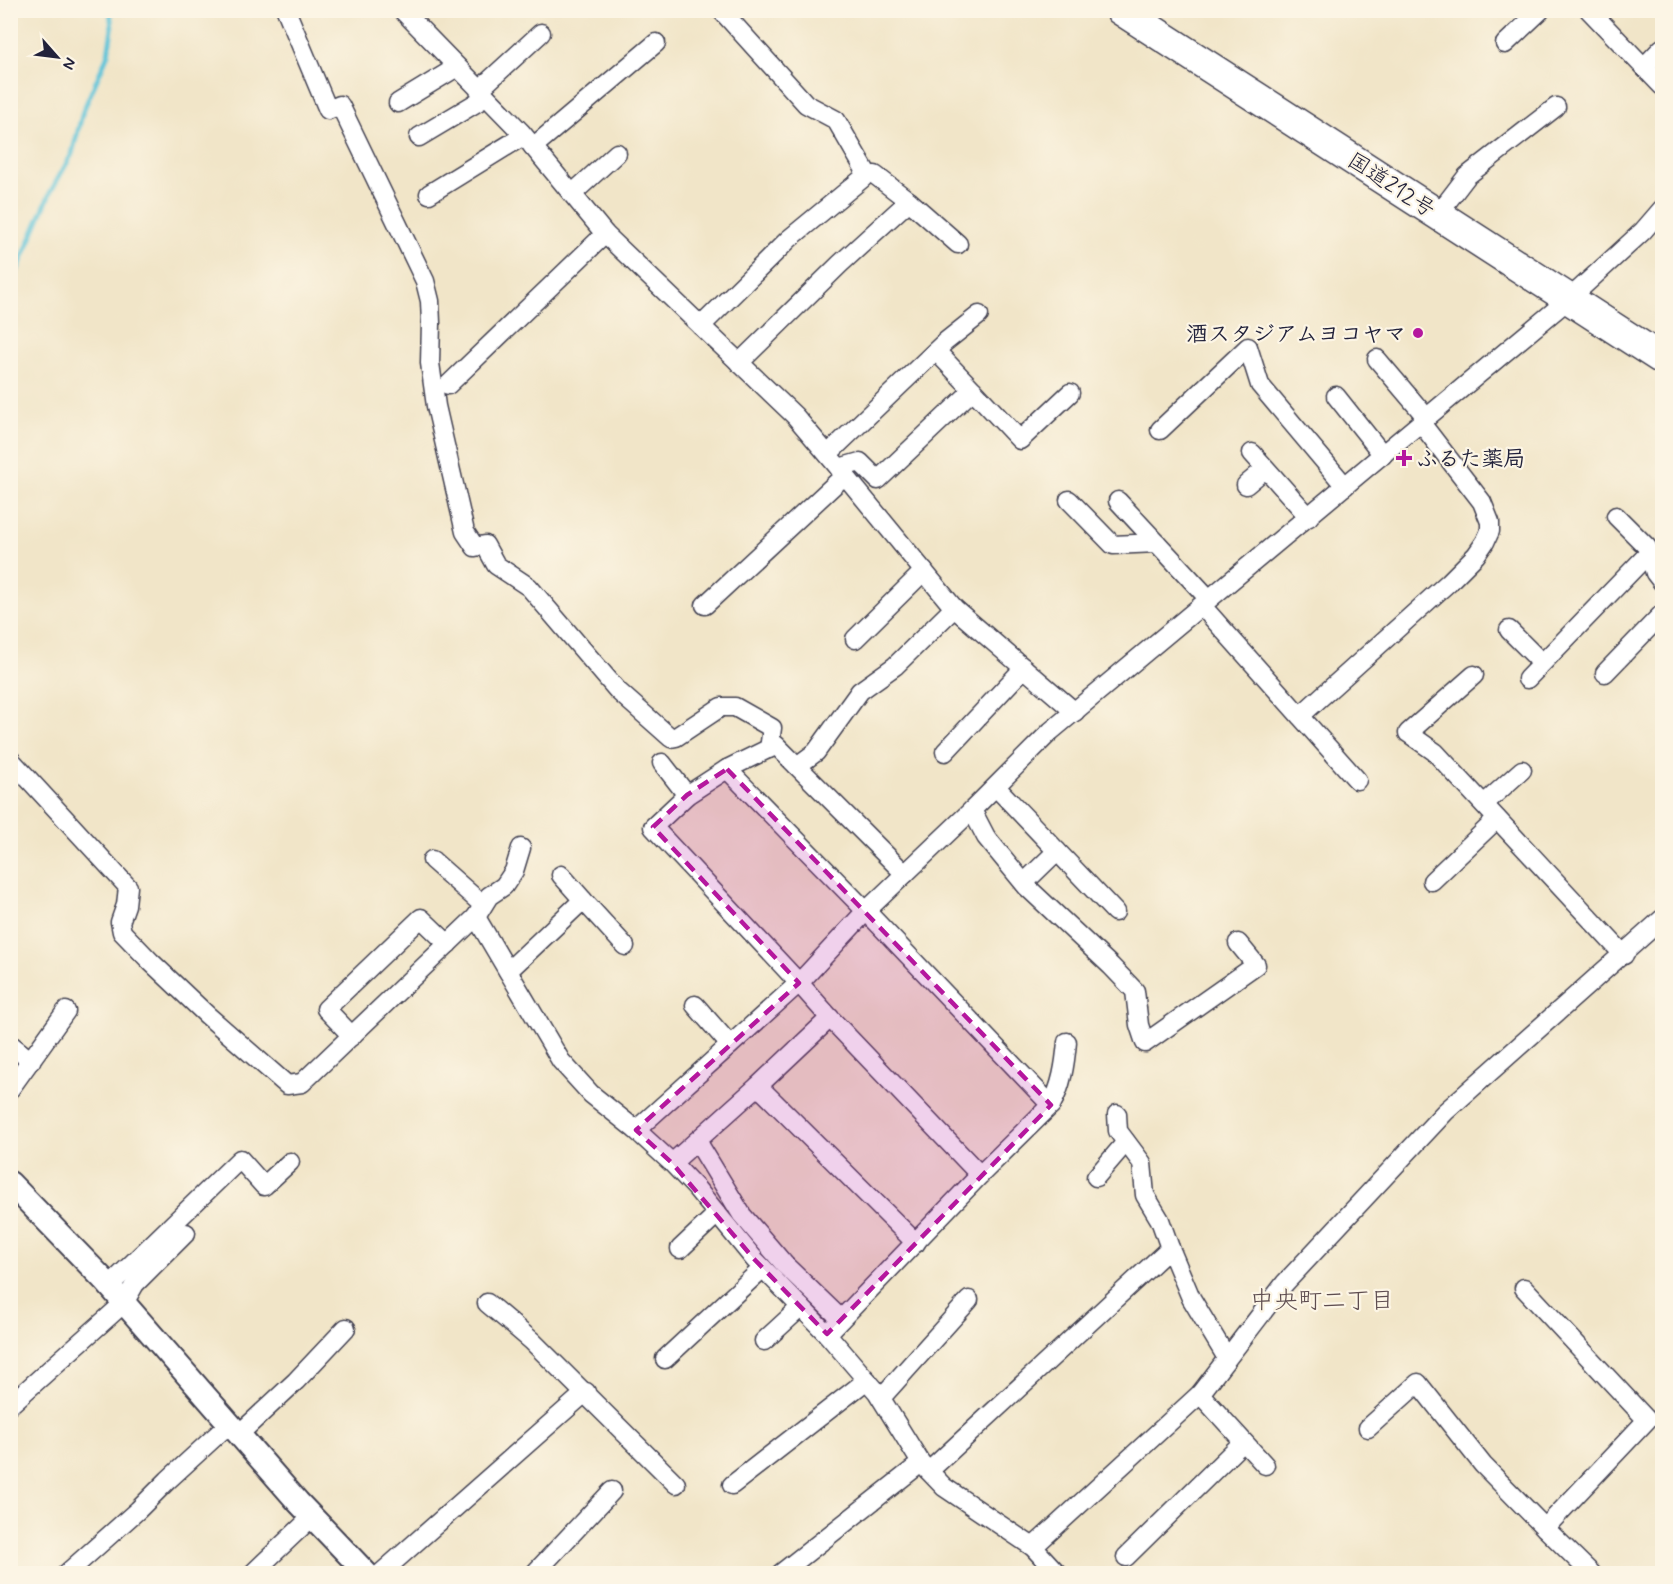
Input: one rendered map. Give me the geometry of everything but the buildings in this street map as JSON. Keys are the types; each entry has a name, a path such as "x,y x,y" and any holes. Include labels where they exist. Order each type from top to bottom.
{"highway":[{"name":"国道212号","path":"1121,10 1662,359"}],"street":[{"path":"286,10 328,110 340,105 426,282 430,301 430,363 436,406 465,532 476,547 486,546 496,565 529,587 618,691 671,738 721,707 735,707 772,728 769,749"},
{"path":"402,10 528,141 605,234 795,416 954,608 1075,712"},
{"path":"701,326 789,239 863,178 865,170 836,120 806,104 722,10"},
{"path":"1505,44 1541,10"},
{"path":"1589,10 1662,86"},
{"path":"419,137 482,93 542,33"},
{"path":"429,194 528,141 656,43"},
{"path":"1644,67 1662,48"},
{"path":"398,103 457,67"},
{"path":"1438,214 1467,176 1556,107"},
{"path":"572,194 617,153"},
{"path":"875,175 958,244"},
{"path":"739,363 840,264 909,201"},
{"path":"636,1130 799,983 866,911 1051,731 1570,298 1643,231 1662,209"},
{"path":"448,385 605,234"},
{"path":"705,605 837,466 936,351 979,315"},
{"path":"1160,430 1248,347 1260,386 1345,486"},
{"path":"936,351 1020,440 1070,393"},
{"path":"1300,716 1449,582 1476,555 1490,531 1490,522 1482,502 1377,359"},
{"path":"837,466 860,462 878,480 973,390"},
{"path":"1336,396 1383,455"},
{"path":"1252,453 1309,516"},
{"path":"1246,485 1265,469"},
{"path":"1069,500 1113,545 1157,543"},
{"path":"1118,501 1157,543 1300,716 1357,780"},
{"path":"1616,516 1647,547 1655,573 1662,582"},
{"path":"1527,679 1649,553"},
{"path":"855,639 924,571"},
{"path":"796,766 816,752 860,691 895,666 954,608"},
{"path":"1605,673 1662,614"},
{"path":"1509,630 1542,663"},
{"path":"945,752 1024,668"},
{"path":"1473,675 1408,733 1435,752 1624,955"},
{"path":"904,874 776,745 727,769 687,795 653,827 830,1018 980,1175"},
{"path":"10,759 128,887 126,905 120,922 122,932 199,1007 287,1085 302,1083 448,944 480,911 489,896 504,886 514,871 521,848"},
{"path":"662,763 687,795"},
{"path":"727,769 1051,1106"},
{"path":"1484,804 1522,770"},
{"path":"996,787 1115,912"},
{"path":"972,810 986,837 1024,883 1135,991 1139,1024 1145,1043 1256,965 1238,943"},
{"path":"1432,881 1497,819"},
{"path":"1024,883 1057,851"},
{"path":"432,860 480,911 508,970 561,1061 591,1094 672,1163 764,1268 827,1334 881,1398 925,1467 945,1487 1033,1547 1058,1574"},
{"path":"561,875 625,946"},
{"path":"508,970 583,900"},
{"path":"352,1036 326,1009 421,918 448,944"},
{"path":"1033,1547 1200,1394 1285,1283 1445,1112 1662,919"},
{"path":"695,1005 730,1045"},
{"path":"10,1089 66,1011"},
{"path":"672,1163 830,1018"},
{"path":"827,1334 980,1175 1051,1106 1058,1094 1067,1042"},
{"path":"10,1044 31,1061"},
{"path":"758,1086 916,1243"},
{"path":"1117,1114 1118,1131 1142,1163 1145,1195 1161,1220 1191,1298 1227,1358"},
{"path":"697,1141 742,1215 785,1265 841,1319"},
{"path":"1096,1177 1126,1142"},
{"path":"10,1405 117,1294 240,1159 264,1186 290,1162"},
{"path":"10,1183 117,1294 235,1429 367,1574"},
{"path":"680,1249 717,1214"},
{"path":"117,1294 135,1284 186,1233"},
{"path":"780,1574 925,1467 1170,1248"},
{"path":"665,1359 764,1268"},
{"path":"1524,1288 1647,1420 1545,1528"},
{"path":"881,1398 969,1300"},
{"path":"487,1303 532,1341 586,1392 676,1484"},
{"path":"764,1341 801,1306"},
{"path":"66,1574 138,1510 168,1479 296,1381 346,1328"},
{"path":"732,1485 867,1380"},
{"path":"1368,1428 1418,1383 1483,1465 1592,1574"},
{"path":"380,1574 586,1392"},
{"path":"1200,1394 1264,1465"},
{"path":"1126,1557 1243,1442"},
{"path":"534,1574 612,1491"},
{"path":"252,1574 313,1516"}],"highlighted area":[{"path":"727,769 1051,1105 827,1334 755,1260 672,1163 636,1130 799,983 653,827 687,795"}],"waterway":[{"path":"10,287 51,191 72,154 83,111 108,54 112,29 110,10"}],"place":[{"name":"酒スタジアムヨコヤマ","path":"1418,333"},
{"name":"ふるた薬局","path":"1404,458"}],"district":[{"name":"中央町二丁目","path":"1322,1300"}]}
